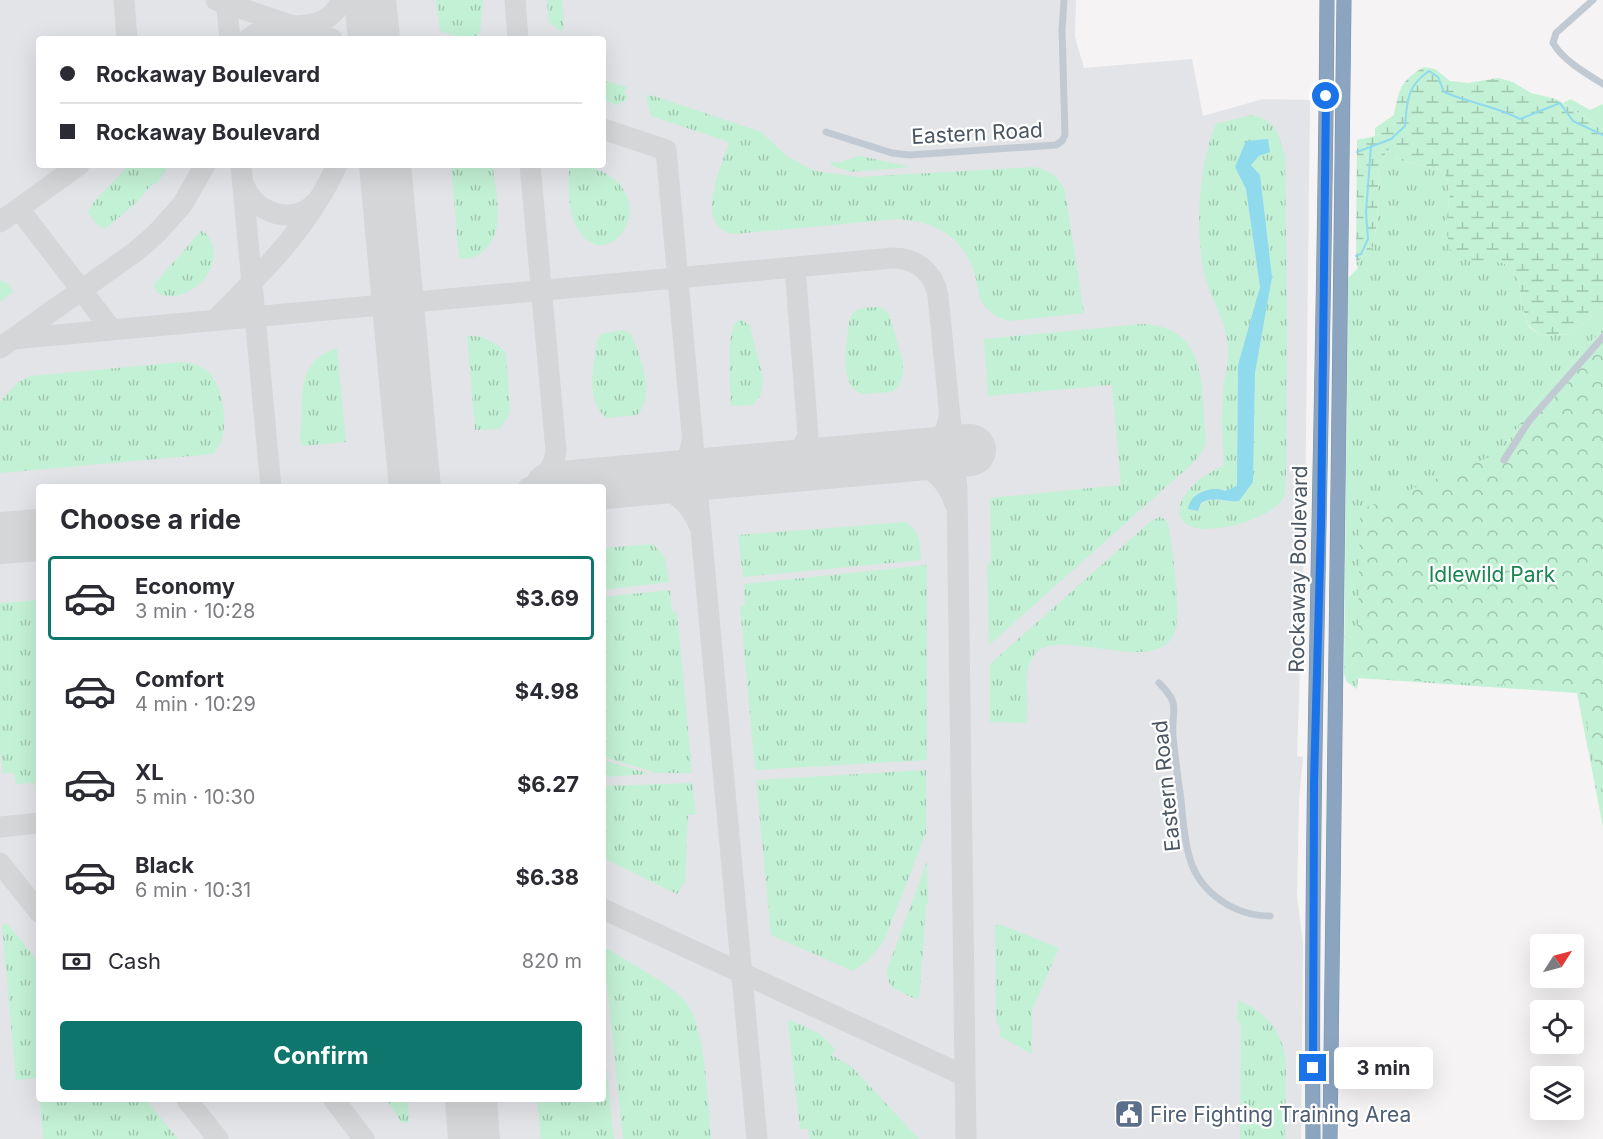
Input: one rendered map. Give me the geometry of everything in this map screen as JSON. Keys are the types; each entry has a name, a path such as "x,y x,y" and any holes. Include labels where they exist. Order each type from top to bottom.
{"highway":[{"name":"Rockaway Boulevard","path":"1313,1139 1312,963 1321,525 1327,0"},
{"name":"Rockaway Boulevard","path":"1330,1139 1344,0"}],"street":[{"name":"Eastern Road","path":"826,132 892,153 910,155 1056,145 1065,135 1062,30 1064,0"},
{"path":"1593,0 1556,33 1553,43 1581,70 1603,84"},
{"path":"1504,460 1529,421 1603,337"},
{"name":"Eastern Road","path":"1159,683 1172,697 1175,705 1173,738 1187,849 1194,868 1205,886 1225,903 1246,913 1270,916"}],"shaded area":[{"path":"0,0 1076,0 1075,37 1084,68 1192,59 1203,116 1263,99 1310,100 1305,519 1297,756 1303,757 1299,802 1297,896 1303,944 1301,1139 0,1139"}],"green space":[{"path":"436,0 483,0 478,36 456,36 440,31"},
{"path":"547,0 562,0 564,26 562,32 549,22"},
{"path":"1424,67 1435,69 1450,81 1468,83 1498,78 1513,82 1531,93 1556,99 1603,129 1603,307 1570,334 1542,336 1529,326 1522,307 1519,281 1504,263 1462,259 1450,249 1446,228 1450,193 1444,171 1403,161 1387,150 1379,167 1377,221 1373,247 1356,263 1357,140 1375,136 1375,128 1394,115 1399,92 1405,81"},
{"path":"606,81 627,87 624,93 628,98 618,105 606,101"},
{"path":"651,95 761,132 788,157 815,171 859,177 1034,167 1049,172 1059,181 1065,191 1084,313 1010,321 996,316 983,304 975,275 964,250 946,234 924,223 897,219 735,234 722,229 715,220 712,209 713,195 729,142 651,116 646,97"},
{"path":"1571,99 1590,110 1603,104 1603,129 1563,103"},
{"path":"1251,115 1267,121 1272,124 1278,134 1285,156 1286,482 1284,496 1279,504 1270,511 1231,526 1206,529 1188,525 1180,515 1180,509 1184,497 1193,485 1224,465 1222,410 1228,346 1223,323 1203,269 1199,227 1205,161 1216,124","holes":["1267,139 1259,156 1251,165 1272,277 1255,373 1253,482 1227,502 1210,499 1203,503 1198,511 1193,509 1202,491 1222,489 1225,491 1237,486 1238,365 1260,287 1246,189 1236,167"]},
{"path":"1387,150 1403,161 1444,171 1450,193 1446,228 1485,260 1504,263 1519,281 1522,307 1529,327 1542,336 1570,334 1603,307 1603,329 1536,403 1502,452 1603,701 1603,827 1577,693 1358,678 1357,689 1347,682 1344,674 1348,278 1358,268 1356,263 1373,247 1377,221 1379,167"},
{"path":"860,156 911,167 852,172 832,166 830,161 836,163"},
{"path":"126,168 167,168 156,185 153,183 135,204 105,229 95,222 88,211"},
{"path":"451,168 493,168 498,214 494,236 481,253 471,258 459,258"},
{"path":"569,168 592,168 615,180 626,194 629,208 627,223 621,234 611,242 600,245 588,241 574,221 569,189"},
{"path":"202,230 211,241 214,254 205,278 183,294 170,296 157,293 154,286 157,281"},
{"path":"0,280 8,284 13,292 0,302"},
{"path":"883,308 889,314 903,362 903,374 899,385 893,392 861,394 849,381 846,372 849,322 856,311"},
{"path":"741,319 750,326 763,382 761,394 753,405 731,406 730,341 734,325"},
{"path":"1142,324 1164,328 1180,336 1191,348 1198,364 1201,382 1206,440 1204,448 1194,462 989,645 987,564 991,563 990,498 1121,485 1112,385 988,396 984,339"},
{"name":"Idlewild Park","path":"1603,329 1603,799 1579,688 1357,678 1357,673 1352,670 1349,644 1358,637 1360,510 1502,452 1536,403"},
{"path":"622,330 631,334 639,354 645,376 645,397 643,406 637,415 607,418 595,403 593,393 592,382 597,341 601,334"},
{"path":"467,336 488,340 498,345 506,353 510,410 499,429 475,430"},
{"path":"337,348 346,442 302,446 300,439 302,398 307,373 313,363 323,354"},
{"path":"182,362 205,369 220,392 224,426 219,447 213,454 0,473 0,402 18,382 30,376"},
{"path":"1160,517 1166,520 1169,527 1177,593 1176,628 1167,643 1152,650 1133,652 1067,645 1049,646 1037,652 1028,668 1026,723 990,722 990,664 1151,521"},
{"path":"906,522 917,534 921,560 743,577 738,535"},
{"path":"653,544 665,558 669,582 606,590 606,548"},
{"path":"927,565 927,760 755,770 740,606 745,605 744,584"},
{"path":"670,590 672,612 677,611 692,773 657,773 606,758 606,597"},
{"path":"36,600 36,792 35,783 16,784 14,773 3,773 0,750 0,603"},
{"path":"606,761 650,774 606,777"},
{"path":"926,770 926,833 884,941 867,961 853,971 771,935 756,780"},
{"path":"692,783 696,814 688,815 685,882 677,894 606,859 606,786"},
{"path":"927,861 928,904 926,904 920,991 917,1000 891,987 886,973"},
{"path":"8,924 36,959 36,1078 16,1080 2,925"},
{"path":"995,925 1004,926 1059,948 1032,1010 1032,1054 999,1036 1001,1029 996,1021"},
{"path":"606,948 667,986 684,1000 697,1027 707,1087 711,1139 623,1139 606,975"},
{"path":"1238,1000 1264,1016 1281,1040 1286,1061 1285,1139 1240,1139 1241,1026 1237,1019"},
{"path":"790,1020 820,1034 835,1049 832,1055 853,1068 919,1139 810,1139 808,1129 800,1129 788,1022"},
{"path":"606,1066 614,1139 541,1139 537,1102 606,1102"},
{"path":"40,1102 148,1102 178,1139 43,1139"},
{"path":"388,1102 407,1102 409,1122 402,1123"}],"water":[{"path":"1268,139 1270,152 1259,156 1251,165 1260,175 1272,277 1255,373 1253,482 1239,501 1215,499 1201,503 1198,511 1188,509 1193,499 1202,492 1214,489 1225,491 1237,486 1238,365 1260,287 1246,189 1235,167 1246,141"}],"waterway":[{"path":"1357,152 1391,139 1405,126 1412,88 1429,71 1438,77 1444,92 1520,119 1560,103 1573,121 1603,135"},
{"path":"1356,256 1361,254 1368,239 1366,212 1371,146"}],"taxiway":[{"path":"124,0 127,36"},
{"path":"216,0 323,36"},
{"path":"226,0 230,36"},
{"path":"253,36 273,28 323,21 333,13 342,0"},
{"path":"368,36 370,0"},
{"path":"515,0 518,36"},
{"path":"606,130 666,150 757,1139"},
{"path":"0,222 75,168"},
{"path":"0,348 135,252 156,234 182,205 203,168"},
{"path":"241,168 271,484"},
{"path":"215,320 283,248 313,209 336,168"},
{"path":"530,168 556,451 547,474 535,484"},
{"path":"244,185 249,195 257,203 276,213 297,214 307,210 316,202"},
{"path":"19,209 112,330"},
{"path":"13,339 893,258 910,261 923,268 933,280 938,296 957,488 966,1139"},
{"path":"767,468 781,464 797,453 808,435 795,267"},
{"path":"898,455 916,452 938,442 949,417"},
{"path":"640,479 667,473 681,466 690,452 692,441"},
{"path":"878,458 904,460 926,467 942,481 955,504"},
{"path":"628,481 651,484 671,492 687,505 699,525"},
{"path":"0,827 36,823"},
{"path":"0,863 36,908"},
{"path":"606,910 965,1076"},
{"path":"189,1102 218,1139"},
{"path":"336,1102 364,1139"}],"runway":[{"path":"370,0 374,36"},
{"path":"385,168 415,484"},
{"path":"595,484 970,450"},
{"path":"0,538 36,535"},
{"path":"471,1102 474,1139"}],"place":[{"name":"Fire Fighting Training Area","path":"1129,1114"}],"route":[{"path":"1313,1068 1315,697 1321,525 1326,96"}]}
